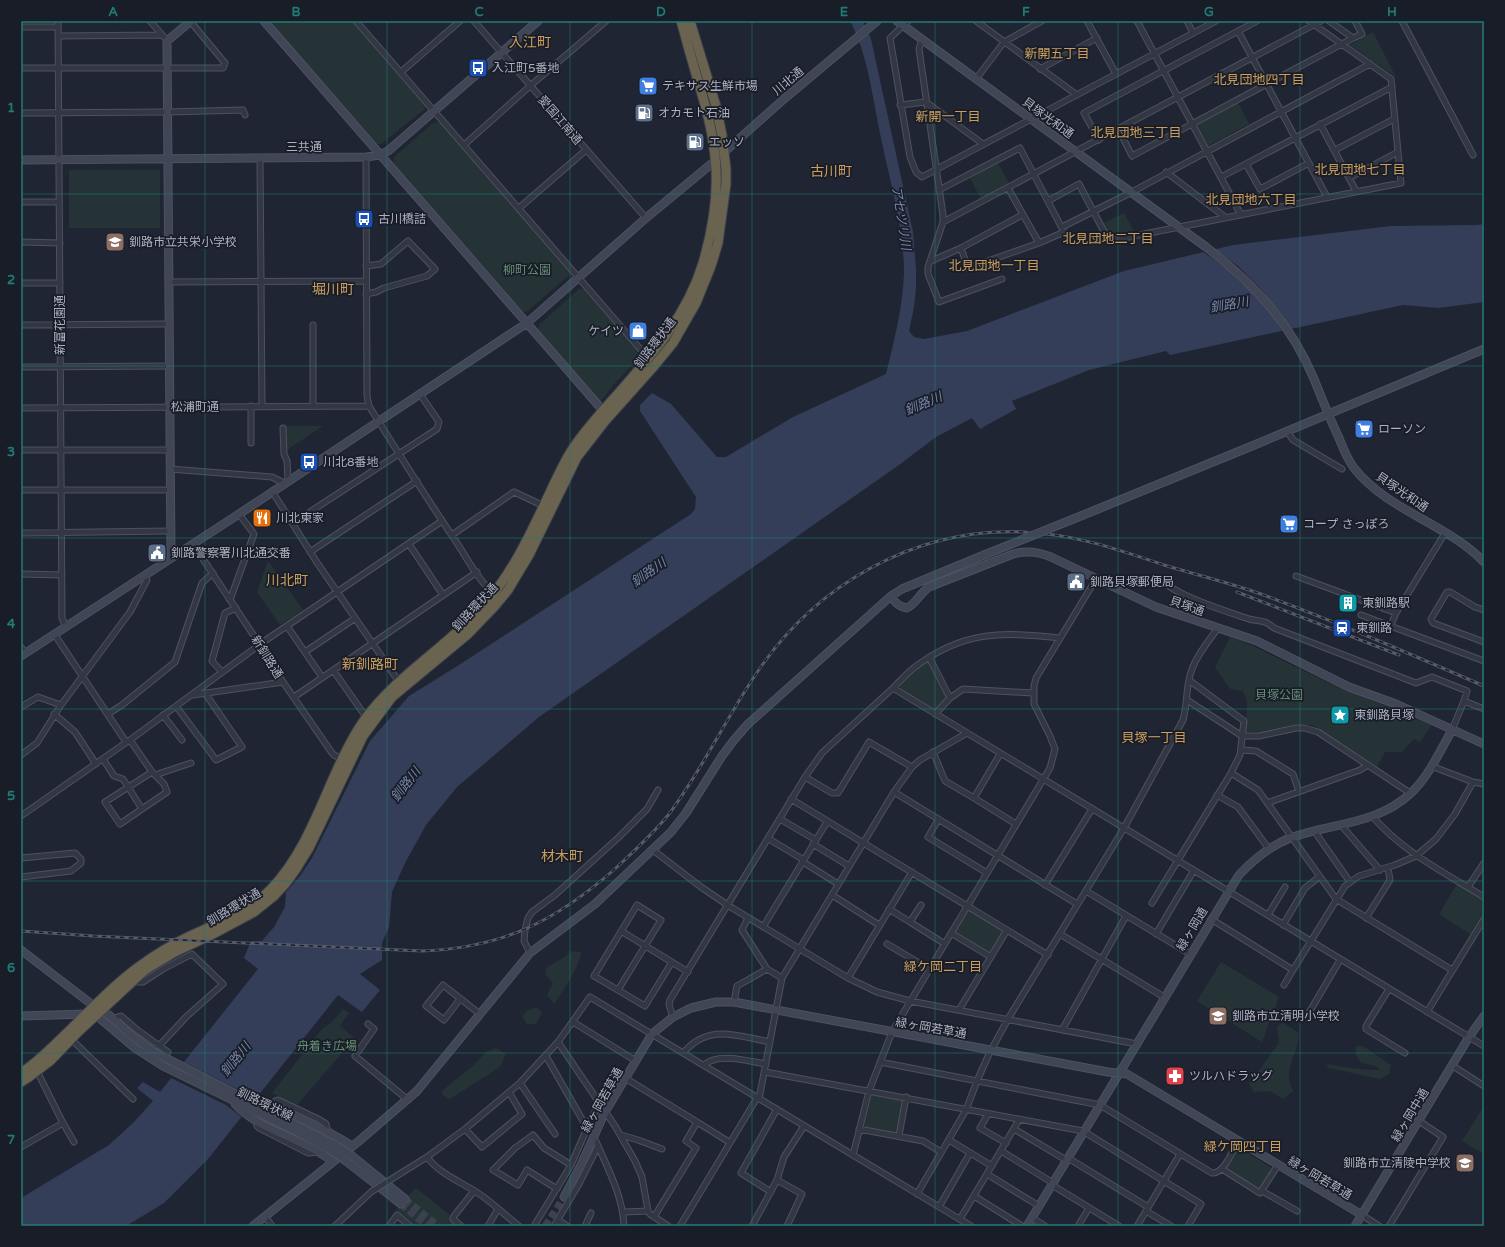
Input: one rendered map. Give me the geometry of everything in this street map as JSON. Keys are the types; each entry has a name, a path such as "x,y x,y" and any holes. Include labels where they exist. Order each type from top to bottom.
{"highway":[{"name":"釧路環状通","path":"652,362 680,317 703,264 709,241 715,204 716,160 708,113 681,21"},
{"name":"釧路環状通","path":"21,1073 50,1061 97,1010 121,981 157,954 227,919 266,894 296,856 346,761 392,697 468,634 497,596 527,541 562,466 579,438 606,414 652,362 673,344 687,321 712,266 718,243 726,184 724,152 720,126 711,88 690,21"},
{"name":"釧路環状通","path":"21,1082 86,1014 97,1010 145,970 160,960 254,912 274,896 296,869 309,848 346,761 354,737 366,718 387,693 462,629 518,574 578,456 606,414"}],"street":[{"name":"新富花園通","path":"58,21 62,618 66,627"},
{"path":"150,21 165,38 167,68 171,558"},
{"path":"21,68 223,68 225,66 225,63 190,21 165,38 58,36"},
{"path":"264,21 606,414"},
{"path":"356,21 652,362"},
{"path":"401,72 460,21"},
{"name":"愛国江南通","path":"474,21 646,218"},
{"name":"三共通","path":"21,160 366,157 380,155 388,152 538,21"},
{"path":"464,145 606,21"},
{"name":"川北通","path":"22,652 55,635 526,323 646,218 716,160 877,21"},
{"path":"976,21 1077,95"},
{"path":"1087,21 1116,74"},
{"path":"1138,21 1241,215"},
{"path":"1187,21 1193,33"},
{"path":"902,22 890,38 910,158 916,172 922,177 1216,21"},
{"path":"1099,140 1084,113 1257,21"},
{"path":"1048,200 1079,184 1109,241 1401,183 1391,79 1309,21"},
{"path":"943,222 1119,130 1321,21"},
{"path":"1329,21 1353,38"},
{"path":"1119,130 1132,156 1362,34 1355,21"},
{"path":"1402,21 1473,155"},
{"name":"貝塚光和通","path":"902,22 922,39 1031,120 1206,247 1240,275 1261,295 1290,334 1305,358 1346,455 1360,474 1385,496 1474,552 1484,562"},
{"path":"976,79 1004,42 1039,22"},
{"path":"21,27 58,27"},
{"path":"1238,31 1268,84 1327,197"},
{"path":"1040,68 1097,38"},
{"path":"922,39 919,49 937,170 943,222 928,268 928,274 939,302 1002,280"},
{"path":"1062,227 1130,193 1281,110 1370,64"},
{"path":"1221,177 1392,86"},
{"path":"900,105 926,102 983,144"},
{"path":"21,113 243,110 245,115"},
{"path":"1334,150 1394,119"},
{"path":"1320,124 1356,191"},
{"path":"939,190 1020,148 1064,232 1039,243 968,268 961,248"},
{"path":"519,208 586,150"},
{"path":"1349,178 1398,152"},
{"path":"366,157 367,396 369,406 452,536 477,572 497,596"},
{"path":"260,158 262,406"},
{"path":"1246,164 1260,189 1309,163"},
{"path":"1166,172 1225,217"},
{"path":"1008,188 1039,243"},
{"path":"21,202 59,202"},
{"path":"931,261 961,248 1022,215"},
{"path":"366,266 381,264 408,241 435,269 427,276 366,294"},
{"path":"21,242 60,242"},
{"path":"169,282 366,281"},
{"path":"21,283 60,283"},
{"path":"21,325 169,324"},
{"path":"313,325 313,406"},
{"path":"253,1226 408,1100 530,953 595,904 671,832 686,813 722,756 748,724 891,596 902,589 1287,431 1484,348"},
{"path":"21,367 169,366"},
{"path":"293,523 437,429 439,422 420,394"},
{"path":"251,406 251,443"},
{"name":"松浦町通","path":"21,408 369,406"},
{"path":"170,469 272,477 286,482 287,461 284,454 283,428"},
{"path":"1287,431 1293,440 1342,469"},
{"path":"21,450 169,450"},
{"path":"310,552 417,481"},
{"path":"21,490 170,490"},
{"path":"272,491 354,619 399,682"},
{"path":"452,536 514,492 544,506"},
{"path":"230,600 254,534 239,514"},
{"path":"21,816 103,759 336,591 409,544 442,520"},
{"path":"21,533 170,531"},
{"path":"1391,625 1396,613 1445,533"},
{"name":"新釧路通","path":"193,544 283,682 334,755 346,761"},
{"path":"409,544 443,595"},
{"name":"貝塚通","path":"891,596 895,603 907,608 914,603 922,592 929,587 1013,554 1022,552 1036,552 1096,578 1156,607 1257,641 1349,687 1396,704 1484,744"},
{"path":"294,697 477,572"},
{"path":"108,714 122,705 175,662 202,583 213,573"},
{"path":"21,574 62,575"},
{"path":"21,755 37,743 54,714 130,612 147,580 144,576"},
{"path":"1296,576 1396,613"},
{"path":"853,1155 869,1091 892,1032 1016,824 1044,780 1052,764 1055,749 1034,704 1033,693 1036,678 1096,578"},
{"path":"1170,579 1168,584 1173,589 1188,596 1251,619 1268,623 1274,628 1416,683 1432,677 1467,692 1452,730"},
{"path":"1484,610 1475,607 1450,592 1447,592 1430,619 1433,623 1484,642"},
{"path":"222,672 212,661 225,613 236,608"},
{"path":"1361,615 1484,661"},
{"path":"305,652 354,619"},
{"path":"287,626 322,677"},
{"path":"917,1194 966,1110 991,1050 1077,904 1124,828 1183,720 1188,700 1189,680 1192,668 1218,628"},
{"path":"673,1017 669,1005 670,1000 769,839 791,799 822,753 914,668 929,657 949,646 970,638 999,634 1020,634 1060,638"},
{"path":"55,635 108,714 154,774 164,784 167,792 120,824 105,802 154,774 191,763"},
{"path":"929,657 950,698"},
{"path":"333,670 366,718"},
{"path":"1152,904 1231,773 1241,750 1244,721 1189,680"},
{"path":"191,695 283,682"},
{"path":"893,688 1484,1046"},
{"path":"935,714 950,698 963,689 1033,693"},
{"path":"176,706 216,760 242,748 205,693"},
{"path":"21,707 38,697 61,705"},
{"path":"1188,700 1242,736 1258,736 1285,729 1304,728 1318,732 1410,793"},
{"path":"1464,701 1484,709"},
{"path":"54,714 75,732 96,764"},
{"path":"163,715 182,740"},
{"name":"緑ヶ岡通","path":"1027,1226 1211,919 1239,875 1248,865 1268,850 1291,838 1373,817 1393,807 1410,793 1422,780 1452,730"},
{"path":"680,1226 758,1098 765,1072 782,978 894,792 912,768 920,760 967,733"},
{"path":"805,777 832,793 838,793 869,742 912,768"},
{"path":"1241,750 1256,751 1293,774 1299,792"},
{"path":"933,752 945,781 1016,824"},
{"path":"974,798 1000,754"},
{"path":"103,759 114,776 123,779 142,809"},
{"path":"1267,803 1360,770 1368,765"},
{"path":"1431,766 1473,782 1484,784"},
{"path":"1231,773 1258,790 1336,899 1452,970"},
{"path":"1284,985 1344,886 1359,876 1388,868 1416,856 1436,839 1455,814 1473,782"},
{"path":"530,953 524,942 528,918 532,912 555,895 619,837 647,809 658,790"},
{"path":"894,792 1077,904"},
{"path":"1217,795 1238,807 1268,850"},
{"path":"791,799 827,822 968,905 1048,955"},
{"path":"1045,885 1092,809"},
{"path":"1373,817 1390,835 1416,856 1484,897"},
{"path":"780,819 849,866"},
{"path":"938,820 928,837 987,873"},
{"path":"763,927 827,822"},
{"path":"1341,825 1380,870"},
{"path":"1315,832 1350,882"},
{"path":"769,839 838,884"},
{"path":"653,850 700,887 728,906 848,978 877,992 910,1001 1136,1044"},
{"path":"21,858 75,853 81,859 81,863 71,871 21,877"},
{"path":"1468,887 1483,866"},
{"path":"1366,918 1390,880 1388,868"},
{"path":"1156,934 1194,870"},
{"path":"848,978 912,872"},
{"path":"1283,925 1305,888 1319,877"},
{"path":"1268,915 1284,887"},
{"path":"1086,891 1190,954"},
{"path":"832,895 879,925"},
{"path":"618,990 661,920 637,905 594,976 645,1006 672,962"},
{"path":"910,922 921,905"},
{"path":"889,909 945,944"},
{"path":"1062,1030 1101,958 1126,916"},
{"path":"748,918 742,930 767,969 782,978"},
{"path":"1211,919 1293,970"},
{"path":"1427,1012 1484,919"},
{"path":"960,1010 1007,930"},
{"path":"621,931 688,972"},
{"path":"951,932 991,957"},
{"path":"1060,934 1164,997"},
{"path":"887,944 929,969"},
{"path":"21,950 97,1010"},
{"path":"132,982 143,982 163,968 192,954 222,984 186,1017 159,1046"},
{"path":"1310,1011 1340,960"},
{"path":"734,1002 737,986 767,969"},
{"path":"460,999 444,1020 426,1006 443,985 480,1014"},
{"path":"1390,989 1366,1026 1366,1029 1405,1053"},
{"path":"335,1226 371,1192 428,1157 520,1083 558,1042 590,997 971,1226"},
{"name":"緑ヶ岡若草通","path":"564,1197 605,1112 652,1034 673,1017 690,1008 716,1002 734,1002 1108,1072 1127,1074 1362,1216"},
{"name":"釧路環状線","path":"97,1010 113,1019 154,1052 165,1063"},
{"name":"釧路環状線","path":"97,1010 135,1048 234,1097"},
{"path":"21,1016 68,1016 86,1014"},
{"path":"113,1019 121,1016 168,1052"},
{"name":"緑ヶ岡中通","path":"1355,1226 1453,1066 1469,1037 1484,1016"},
{"path":"573,1022 636,1061"},
{"path":"368,1024 374,1030 355,1056 408,1100"},
{"path":"683,1053 697,1039 716,1034 729,1034 770,1042"},
{"path":"71,1039 132,1099"},
{"path":"558,1042 621,1135 642,1177 648,1211 668,1226"},
{"path":"546,1056 586,1128"},
{"path":"704,1066 714,1059 724,1058 766,1064"},
{"path":"880,1062 1100,1105 1212,1173 1216,1173 1222,1169 1238,1141"},
{"path":"1453,1066 1484,1086"},
{"path":"35,1068 74,1142"},
{"path":"765,1072 906,1097 1083,1132 1201,1204 1188,1226"},
{"path":"625,1078 730,1142"},
{"path":"520,1083 555,1134"},
{"path":"465,1128 482,1147 522,1114 508,1092"},
{"path":"234,1097 241,1110 258,1110 328,1132 352,1146"},
{"path":"234,1097 258,1110 333,1162"},
{"path":"899,1136 906,1097"},
{"path":"275,1101 278,1100 320,1120 326,1124 328,1132"},
{"path":"534,1226 558,1189 586,1128 600,1103"},
{"path":"771,1192 741,1173 777,1109"},
{"name":"釧路環状線","path":"258,1110 334,1148 403,1202"},
{"path":"988,1114 980,1128 1006,1143"},
{"path":"960,1220 1019,1120"},
{"path":"21,1147 63,1122"},
{"path":"654,1217 696,1148 686,1141 697,1122"},
{"path":"1389,1226 1443,1137 1419,1122"},
{"path":"257,1126 308,1153 318,1152"},
{"path":"752,1226 777,1180 784,1157 804,1126"},
{"path":"859,1129 923,1141 941,1152"},
{"path":"1014,1129 1067,1159 1147,1209 1170,1226"},
{"path":"558,1189 527,1170 518,1185 493,1170 515,1148 533,1135 544,1148 570,1165"},
{"path":"621,1135 662,1150"},
{"path":"594,1137 610,1172 624,1212 624,1226"},
{"path":"949,1140 992,1166"},
{"path":"554,1226 598,1146"},
{"path":"1001,1152 1119,1226"},
{"path":"939,1207 970,1153"},
{"path":"1137,1226 1180,1154"},
{"path":"428,1157 443,1173 485,1197 509,1220 518,1226"},
{"path":"1262,1191 1278,1165"},
{"path":"1222,1169 1260,1193 1262,1191 1297,1211"},
{"path":"987,1174 1038,1206"},
{"path":"777,1180 802,1194 787,1226"},
{"path":"461,1226 453,1219 454,1216 474,1191"},
{"path":"974,1196 1022,1226"},
{"path":"1078,1226 1089,1208"},
{"path":"488,1226 498,1210"},
{"path":"624,1212 648,1211"},
{"path":"585,1226 591,1213"},
{"path":"389,1226 396,1215 410,1226"},
{"path":"265,1216 272,1226"},
{"path":"1362,1216 1378,1226"},
{"path":"1032,1218 1045,1226"},
{"path":"509,1220 511,1226"},
{"path":"558,1220 567,1226"}],"green space":[{"path":"269,21 352,21 426,106 425,109 381,144 377,144"},
{"path":"1373,32 1396,77 1350,45"},
{"path":"1238,103 1249,124 1208,146 1196,125"},
{"name":"柳町公園","path":"439,122 569,272 569,275 528,311 523,312 394,163 394,157 433,123"},
{"path":"998,163 1009,184 981,199 970,178"},
{"path":"69,170 160,170 160,228 69,228"},
{"path":"1124,213 1135,233 1111,238 1104,223"},
{"name":"柳町公園","path":"579,289 584,289 642,355 616,382 601,401 598,401 538,330 539,325"},
{"path":"286,426 323,426 287,450"},
{"path":"268,561 303,610 280,625 257,592"},
{"name":"貝塚公園","path":"1230,637 1255,647 1327,682 1432,725 1420,742 1414,739 1402,752 1385,752 1377,767 1312,725 1304,724 1263,731 1246,732 1247,701 1243,691 1230,689 1215,667"},
{"path":"926,663 929,663 948,696 934,711 900,689 899,684"},
{"path":"1457,884 1484,901 1484,912 1470,934 1439,914"},
{"path":"969,910 1005,931 990,954 955,932"},
{"path":"571,951 581,952 578,964 562,993 554,1004 547,995 553,983 545,974 546,968 566,956"},
{"path":"1221,962 1279,997 1262,1042 1197,1001"},
{"path":"537,1007 542,1013 536,1024 527,1024 522,1016 527,1011"},
{"name":"舟着き広場","path":"343,1009 349,1013 340,1026 355,1038 297,1105 272,1093 323,1028 332,1022"},
{"path":"1282,1022 1299,1033 1299,1039 1289,1073 1289,1080 1293,1091 1283,1099 1270,1091 1254,1092 1249,1084 1279,1043 1277,1027"},
{"path":"1356,1046 1363,1046 1391,1065 1389,1074 1380,1079 1329,1068 1326,1064 1356,1069 1380,1070 1378,1067 1360,1062 1356,1055"},
{"path":"496,1048 506,1054 500,1067 450,1099 441,1094 443,1090 474,1065 486,1052"},
{"path":"872,1095 903,1101 897,1133 864,1127"},
{"path":"1484,1106 1484,1154 1462,1141"},
{"path":"1237,1147 1272,1168 1261,1186 1258,1187 1228,1171 1226,1166"},
{"path":"416,1188 451,1216 450,1219 458,1226 416,1226 396,1209"}],"water":[{"path":"850,21 863,21 871,39 913,232 916,288 909,331 914,337 924,339 967,331 1124,271 1233,245 1391,226 1484,224 1484,302 1439,308 1403,305 1170,355 1166,351 1089,370 1012,401 1016,409 980,429 972,418 936,437 899,465 539,717 457,787 426,825 405,863 392,892 389,927 382,943 382,960 360,974 380,990 362,1012 338,995 208,1159 164,1203 126,1226 21,1226 21,1198 109,1145 133,1123 153,1101 137,1088 143,1082 160,1092 258,969 244,958 251,941 262,941 274,927 285,907 286,892 300,876 312,858 370,741 409,696 691,514 695,509 696,497 640,411 640,405 652,393 671,404 717,457 726,457 793,417 886,374 898,324 902,298 904,273 902,239 866,63"}],"pier":[{"path":"1214,248 1238,266 1260,288 1284,317 1293,331 1284,333 1272,315 1248,289 1225,268 1202,251"},
{"path":"182,1061 235,1088 262,1095 243,1118 226,1105 169,1077"}],"tunnel":[{"path":"545,1226 564,1197"},
{"path":"405,1199 438,1226"},
{"path":"401,1204 427,1226"}],"railway":[{"path":"21,931 93,936 422,951 451,949 478,944 527,928 550,917 594,887 630,855 663,821 692,780 756,674 780,642 807,614 838,589 871,568 907,551 944,540 983,533 1042,533 1078,539 1237,586 1345,627 1484,686"},
{"path":"1237,592 1399,655"}],"place":[{"name":"入江町5番地","path":"478,68"},
{"name":"テキサス生鮮市場","path":"648,86"},
{"name":"オカモト石油","path":"644,113"},
{"name":"エッソ","path":"695,142"},
{"name":"古川橋詰","path":"364,219"},
{"name":"釧路市立共栄小学校","path":"115,242"},
{"name":"ケイツ","path":"638,331"},
{"name":"ローソン","path":"1364,429"},
{"name":"川北8番地","path":"309,462"},
{"name":"川北東家","path":"262,518"},
{"name":"コープ さっぽろ","path":"1289,524"},
{"name":"釧路警察署川北通交番","path":"157,553"},
{"name":"釧路貝塚郵便局","path":"1076,582"},
{"name":"東釧路駅","path":"1348,603"},
{"name":"東釧路","path":"1342,628"},
{"name":"東釧路貝塚","path":"1340,715"},
{"name":"釧路市立清明小学校","path":"1218,1016"},
{"name":"ツルハドラッグ","path":"1175,1076"},
{"name":"釧路市立清陵中学校","path":"1465,1163"}],"district":[{"name":"入江町","path":"530,42"},
{"name":"新開五丁目","path":"1057,53"},
{"name":"北見団地四丁目","path":"1259,79"},
{"name":"新開一丁目","path":"948,116"},
{"name":"北見団地三丁目","path":"1136,132"},
{"name":"北見団地七丁目","path":"1360,169"},
{"name":"古川町","path":"831,171"},
{"name":"北見団地六丁目","path":"1251,199"},
{"name":"北見団地二丁目","path":"1108,238"},
{"name":"北見団地一丁目","path":"994,265"},
{"name":"堀川町","path":"333,289"},
{"name":"川北町","path":"287,580"},
{"name":"新釧路町","path":"370,664"},
{"name":"貝塚一丁目","path":"1154,737"},
{"name":"材木町","path":"562,856"},
{"name":"緑ケ岡二丁目","path":"943,966"},
{"name":"緑ケ岡四丁目","path":"1243,1146"}],"water label":[{"name":"アセツリ川","path":"902,218"},
{"name":"釧路川","path":"1229,304"},
{"name":"釧路川","path":"923,403"},
{"name":"釧路川","path":"648,572"},
{"name":"釧路川","path":"405,784"},
{"name":"釧路川","path":"235,1059"}]}
